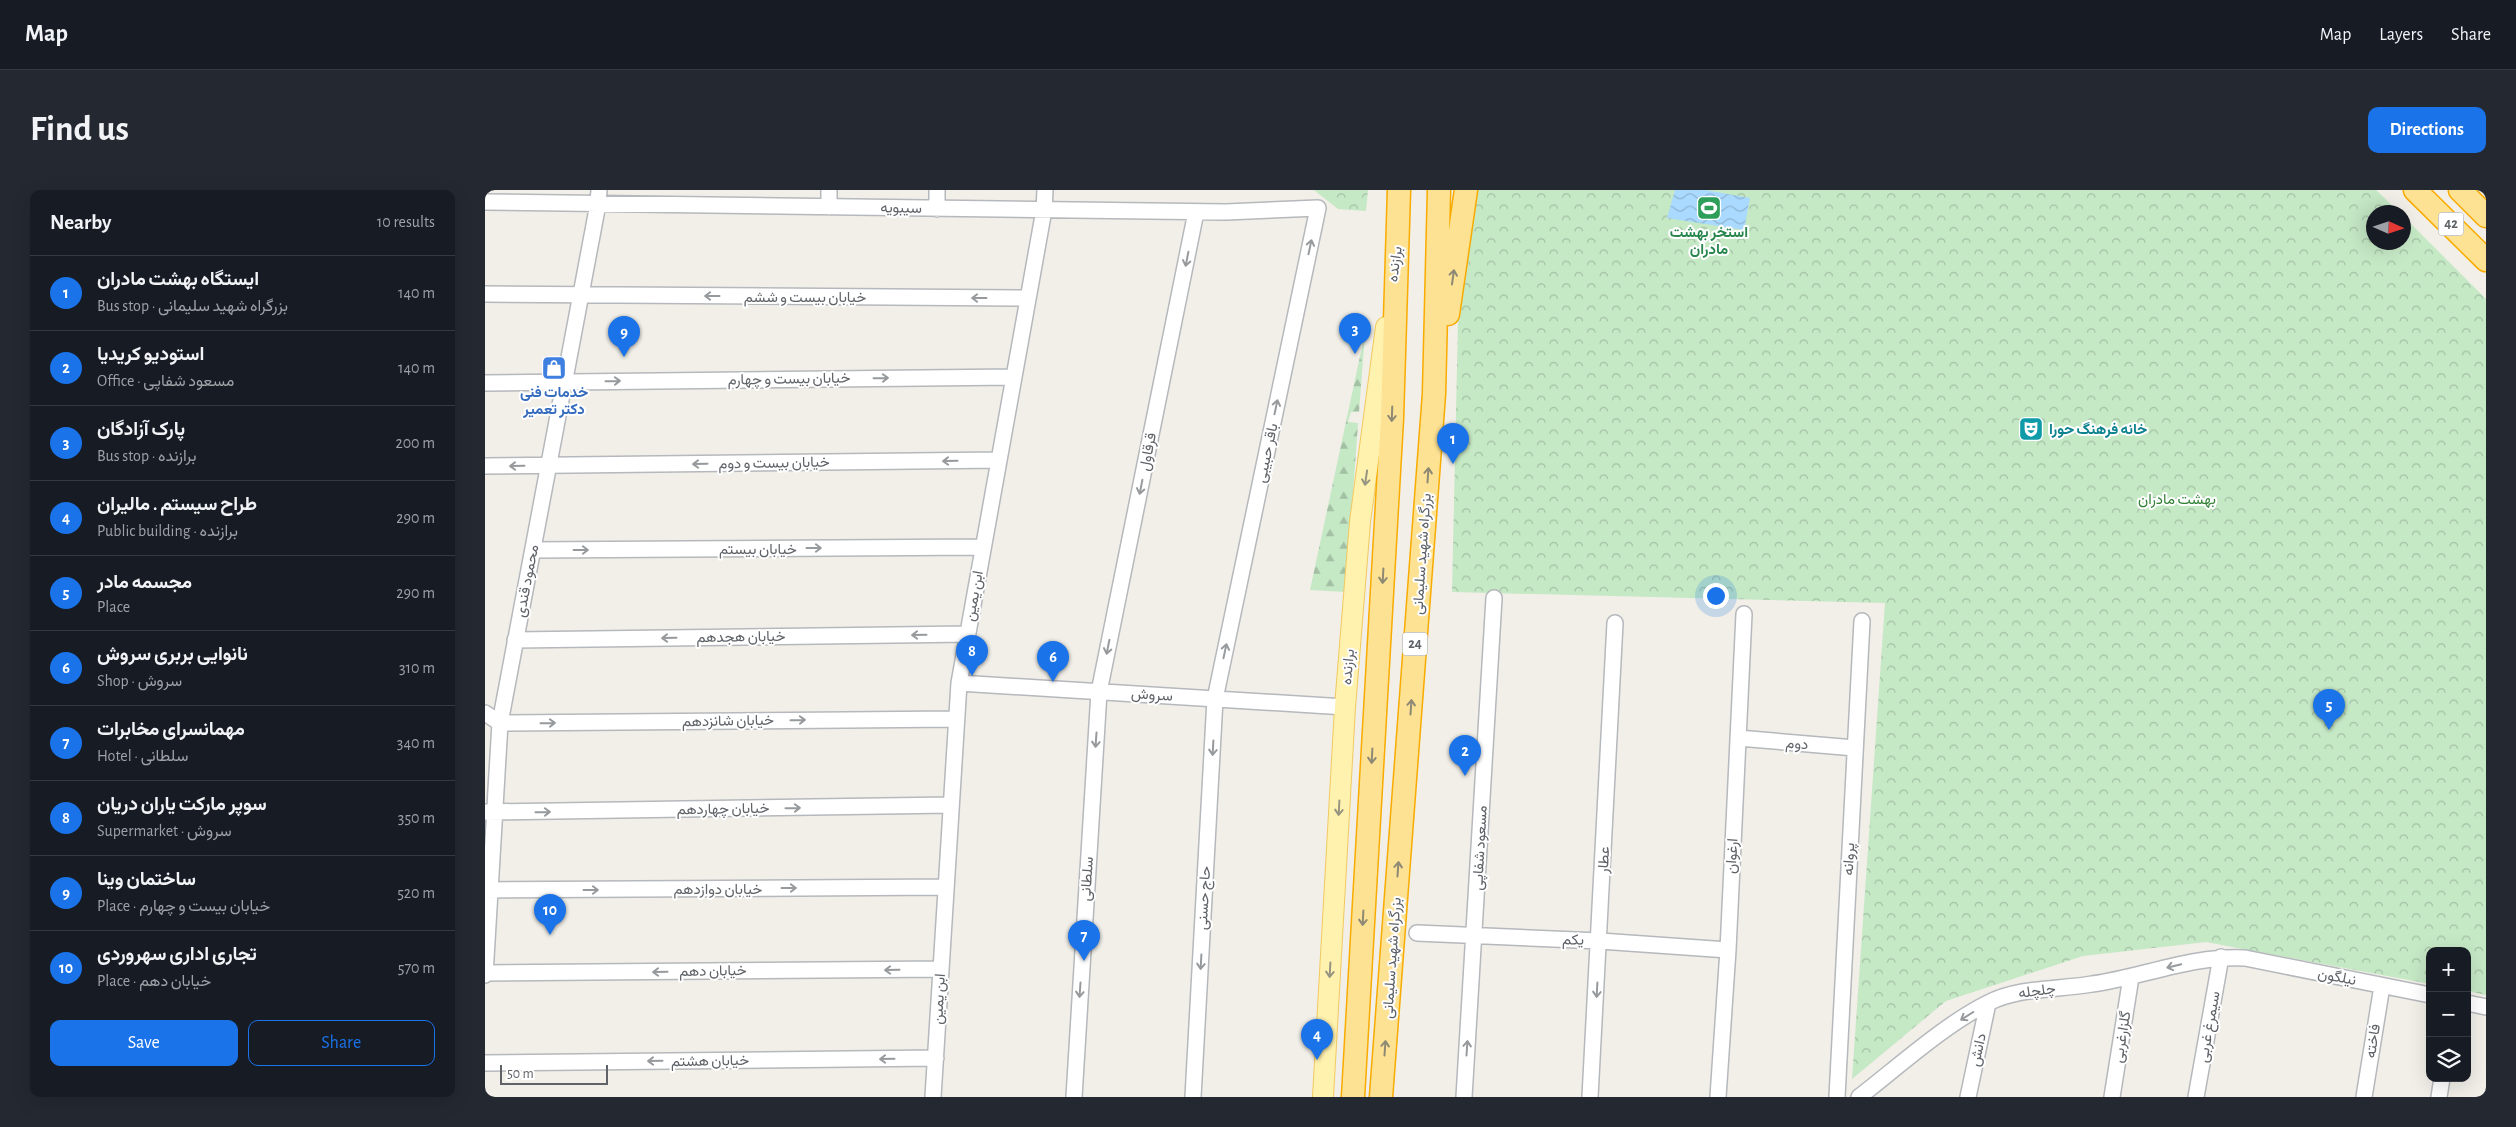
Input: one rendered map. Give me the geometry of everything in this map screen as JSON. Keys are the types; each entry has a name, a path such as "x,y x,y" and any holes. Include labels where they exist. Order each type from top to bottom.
{"highway":[{"name":"بزرگراه شهید سلیمانی","path":"1353,1097 1392,418 1399,239 1399,190"},
{"name":"بزرگراه شهید سلیمانی","path":"1381,1097 1434,394 1439,190"},
{"path":"1434,394 1466,190"},
{"name":"42","path":"2415,190 2486,260"},
{"name":"42","path":"2461,190 2486,216"}],"main road":[{"name":"برازنده","path":"1323,1097 1345,707 1360,522 1399,239"}],"street":[{"path":"722,206 723,190"},
{"path":"829,190 829,207"},
{"path":"937,190 937,209"},
{"name":"ابن یمین","path":"933,1097 959,683 1044,210 1045,190"},
{"name":"سیبویه","path":"485,202 598,197 722,206 1196,212 1318,208"},
{"name":"محمود قندی","path":"485,974 490,812 500,723 598,197"},
{"name":"باقر حبیبی","path":"1215,699 1318,208"},
{"name":"قرقاول","path":"1099,692 1196,212"},
{"name":"خیابان بیست و ششم","path":"485,294 1028,298"},
{"name":"خیابان بیست و چهارم","path":"485,382 1014,377"},
{"name":"خیابان بیست و دوم","path":"485,466 999,460"},
{"name":"خیابان بیستم","path":"533,550 983,548"},
{"name":"مسعود شفاپی","path":"1464,1097 1494,598"},
{"name":"ارغوان","path":"1718,1097 1728,950 1744,614"},
{"name":"پروانه","path":"1837,1097 1862,620"},
{"name":"عطار","path":"1590,1097 1600,941 1615,623"},
{"name":"خیابان هجدهم","path":"515,640 967,634"},
{"name":"سروش","path":"959,683 1345,707"},
{"name":"سلطانی","path":"1074,1097 1099,692"},
{"name":"حاج حسنی","path":"1193,1097 1215,699"},
{"path":"485,713 500,723"},
{"name":"خیابان شانزدهم","path":"500,723 956,719"},
{"name":"دوم","path":"1738,738 1855,748"},
{"name":"خیابان چهاردهم","path":"490,812 951,805"},
{"name":"خیابان دوازدهم","path":"487,890 946,887"},
{"name":"یکم","path":"1417,933 1600,941 1728,950"},
{"name":"چلچله","path":"1859,1097 1956,1023 1988,1003 2020,992 2092,984 2221,957 2245,958"},
{"name":"سیمرغ غربی","path":"2196,1097 2221,957"},
{"name":"نیلگون","path":"2245,958 2426,995"},
{"name":"خیابان دهم","path":"485,974 941,969"},
{"name":"گلزارغربی","path":"2112,1097 2131,977"},
{"name":"فاخته","path":"2364,1097 2382,986"},
{"name":"دانش","path":"1968,1097 1988,1003"},
{"path":"2471,1004 2486,1007"},
{"name":"خیابان هشتم","path":"485,1063 936,1058"},
{"path":"2439,1097 2441,1082"}],"green space":[{"path":"1314,190 1368,190 1366,211 1338,209"},
{"name":"بهشت مادران","path":"1472,190 2376,190 2392,205 2366,205 2366,250 2411,250 2411,224 2486,299 2486,995 2471,992 2471,947 2426,947 2426,983 2206,942 2083,956 1946,1001 1852,1079 1885,603 1452,592 1458,323"},
{"path":"1365,333 1359,412 1351,412 1348,422 1358,423 1346,592 1310,590"}],"water":[{"name":"استخر بهشت مادران","path":"1675,190 1705,190 1750,198 1744,230 1667,218"}],"place":[{"name":"استخر بهشت مادران","path":"1709,208"},
{"name":"پارک آزادگان","path":"1355,354"},
{"name":"ساختمان وینا","path":"624,357"},
{"name":"خدمات فنی دکتر تعمیر","path":"554,368"},
{"name":"خانه فرهنگ حورا","path":"2031,429"},
{"name":"ایستگاه بهشت مادران","path":"1453,464"},
{"name":"سوپر مارکت یاران دریان","path":"972,676"},
{"name":"نانوایی بربری سروش","path":"1053,682"},
{"name":"مجسمه مادر","path":"2329,730"},
{"name":"استودیو کریدیا","path":"1465,776"},
{"name":"تجاری اداری سهروردی","path":"550,935"},
{"name":"مهمانسرای مخابرات","path":"1084,961"},
{"name":"طراح سیستم . مالیران","path":"1317,1060"}]}
